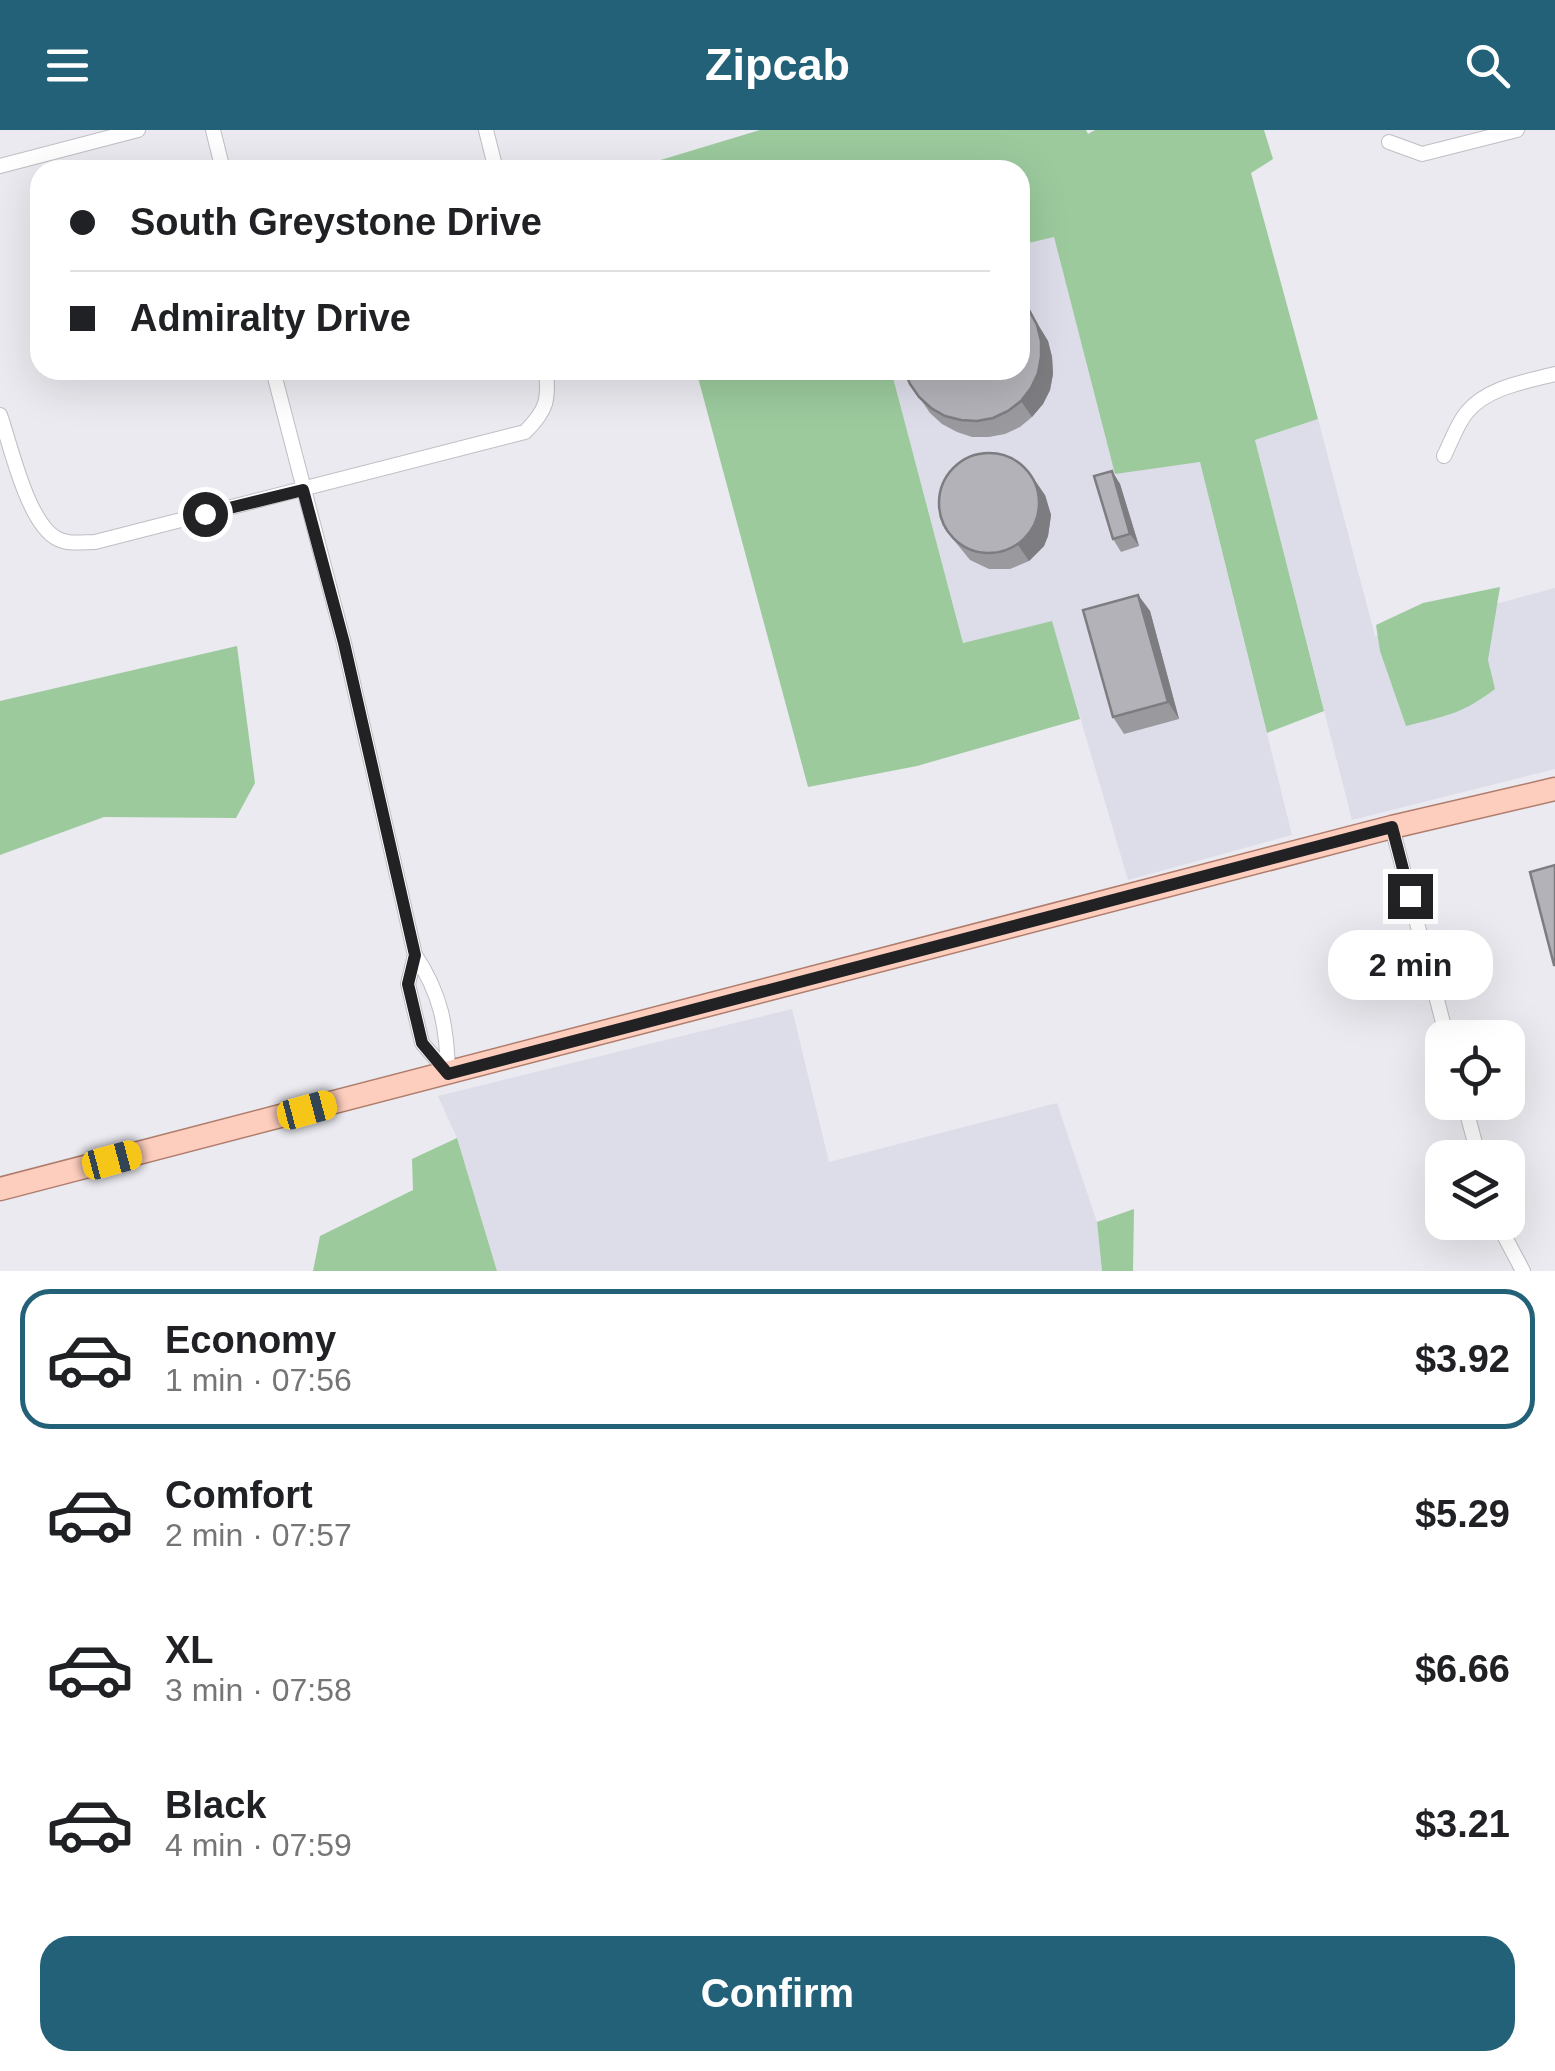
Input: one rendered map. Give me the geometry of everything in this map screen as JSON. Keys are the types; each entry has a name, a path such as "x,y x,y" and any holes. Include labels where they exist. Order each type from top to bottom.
{"main road":[{"path":"0,1189 1392,827 1555,789"}],"street":[{"path":"0,166 138,130"},
{"path":"214,130 222,160"},
{"path":"486,130 494,160"},
{"path":"1389,142 1422,154 1517,130"},
{"path":"1444,456 1467,412 1484,398 1504,387 1555,374"},
{"path":"276,380 344,643 415,955 432,980 448,1036 448,1074"},
{"path":"0,415 38,520 53,536 69,543 95,542 525,432 542,415 547,380"},
{"path":"1392,827 1442,1020"},
{"path":"415,955 408,984 422,1043 448,1074"},
{"path":"1507,1240 1523,1271"}],"shaded area":[{"path":"1054,236 1115,473 1200,462 1292,835 1128,880 1052,622 963,643 894,380 1030,380 1030,242"},
{"path":"1318,419 1375,636 1555,588 1555,769 1352,820 1255,440"},
{"path":"792,1009 829,1162 1057,1103 1097,1222 1102,1271 497,1271 457,1138 438,1096"}],"green space":[{"path":"760,130 1086,130 1088,134 1095,130 1264,130 1273,159 1251,173 1318,419 1255,440 1324,711 1267,733 1200,462 1115,474 1054,237 1030,243 1030,160 661,160"},
{"path":"699,380 894,380 963,643 1052,621 1080,719 917,766 808,787"},
{"path":"1500,587 1488,660 1495,689 1453,713 1406,726 1380,651 1376,625 1423,603"},
{"path":"237,646 255,783 236,818 104,817 0,855 0,701"},
{"path":"457,1138 497,1271 313,1271 320,1236 413,1190 412,1159"},
{"path":"1134,1209 1133,1271 1102,1271 1097,1222"}],"building":[{"path":"1030,312 1037,325 1041,357 1031,388 1021,401 993,418 977,421 945,416 931,408 908,380 1030,380"},
{"path":"989,453 1017,461 1031,475 1039,503 1031,531 1017,545 989,553 961,545 947,531 939,503 947,475 961,461"},
{"path":"1112,471 1130,534 1113,539 1094,476"},
{"path":"1138,595 1168,702 1113,717 1083,610"},
{"path":"1555,865 1555,965 1554,965 1530,872"}],"route":[{"path":"205,514 303,490 344,643 415,955 408,984 422,1043 448,1074 1392,827 1410,896"}]}
